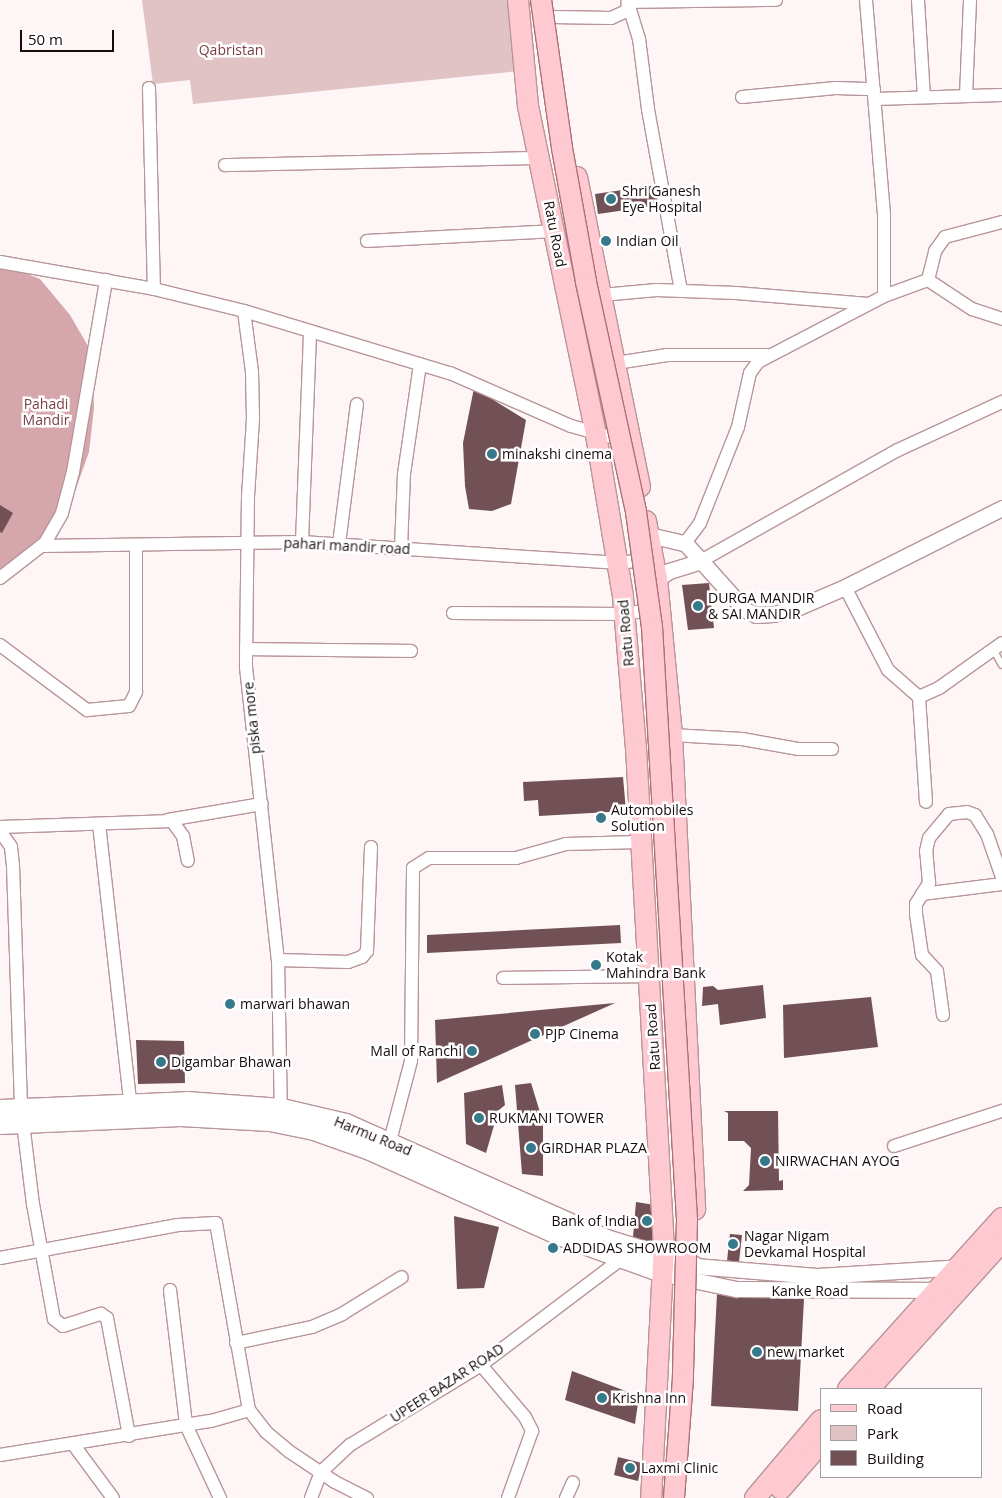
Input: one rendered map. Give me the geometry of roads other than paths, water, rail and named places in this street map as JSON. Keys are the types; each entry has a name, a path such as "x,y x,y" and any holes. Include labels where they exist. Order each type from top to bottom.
{"main road":[{"name":"Ratu Road","path":"518,0 528,106 596,434 619,563 636,748 639,842 649,976 664,1266 651,1498"},
{"path":"529,0 550,150 574,285 624,514 640,628 660,921 674,1220 662,1498"},
{"path":"541,0 562,148 586,282 636,512 652,627 672,920 687,1220 683,1378 674,1498"},
{"path":"551,8 567,128 616,363 648,536 654,559 672,735 695,1172 695,1274 683,1498"},
{"name":"Harmu Road","path":"0,1125 22,1116 130,1102 187,1101 281,1116 346,1123 390,1141 664,1266"},
{"name":"Harmu Road","path":"0,1109 22,1116 281,1116 314,1132 370,1151 442,1186 620,1260 664,1266 695,1274"},
{"path":"849,1388 935,1290 1002,1218"},
{"path":"869,1388 1002,1242"},
{"path":"755,1498 820,1421"},
{"path":"772,1498 820,1444"}],"street":[{"path":"628,1 776,0"},
{"path":"866,0 886,259 884,296"},
{"path":"918,0 924,97"},
{"path":"966,96 970,0"},
{"path":"551,8 611,18 627,11 628,1"},
{"path":"628,1 638,39 681,291"},
{"path":"149,88 154,289"},
{"path":"742,97 836,88 874,94 924,97 1002,95"},
{"path":"225,165 539,158"},
{"path":"928,280 935,251 945,237 1002,222"},
{"path":"367,241 555,231"},
{"path":"0,262 154,289 244,311 420,364 482,386 522,406 596,434 632,443"},
{"path":"0,578 41,546 53,532 62,513 73,472 106,280"},
{"path":"685,543 700,523 738,427 750,373 758,362 768,355 884,296 928,280"},
{"path":"928,280 972,309 1002,319"},
{"path":"602,295 681,291 778,295 868,304"},
{"name":"piska more","path":"244,311 252,372 246,649 249,704 262,804 278,960 281,1116"},
{"path":"302,542 310,331"},
{"path":"616,363 667,355 768,355"},
{"path":"401,548 404,474 420,364"},
{"path":"657,579 668,571 699,562 898,450 1002,402"},
{"path":"339,544 357,404"},
{"path":"648,536 685,543 699,562 712,572 744,610 756,615 794,609 845,587 1002,508"},
{"name":"pahari mandir road","path":"41,546 302,542 619,563 654,559"},
{"path":"0,644 87,710 129,706 136,692 136,546"},
{"path":"845,587 888,670 919,697 926,802"},
{"path":"453,613 624,614 660,609"},
{"path":"919,697 939,688 998,646"},
{"path":"246,649 411,651"},
{"path":"672,735 742,739 799,749 832,749"},
{"path":"129,1436 107,1318 101,1314 68,1325 58,1324 54,1319 22,1116 12,865 10,846 0,829 165,820 262,804"},
{"path":"943,1015 937,971 920,948 916,914 916,904 929,883 926,844 943,820 956,812 975,815 981,821 1002,877"},
{"path":"165,820 178,825 188,861"},
{"path":"99,824 130,1102"},
{"path":"390,1141 411,1061 413,868 429,858 516,858 566,844 639,842"},
{"path":"278,960 348,962 362,958 367,951 371,847"},
{"path":"922,894 1002,884"},
{"path":"503,978 649,976"},
{"path":"894,1146 1002,1111"},
{"path":"0,1258 178,1225 216,1224 249,1410 266,1432 321,1472 367,1498"},
{"name":"UPEER BAZAR ROAD","path":"311,1498 321,1472 350,1445 481,1365 620,1260"},
{"name":"Kanke Road","path":"695,1274 816,1276 980,1266"},
{"name":"Kanke Road","path":"695,1274 736,1289 780,1291 958,1290"},
{"path":"236,1343 312,1327 342,1314 402,1277"},
{"path":"170,1290 186,1425 220,1498"},
{"path":"481,1365 525,1417 532,1431 508,1498"},
{"path":"0,1455 129,1436 249,1410"},
{"path":"73,1444 113,1498"},
{"path":"566,1498 573,1482"}],"lane":[{"path":"998,646 1002,665"}],"place":[{"name":"Shri Ganesh Eye Hospital","path":"611,199"},
{"name":"Indian Oil","path":"606,241"},
{"name":"minakshi cinema","path":"492,454"},
{"name":"DURGA MANDIR & SAI MANDIR","path":"698,606"},
{"name":"Automobiles Solution","path":"601,818"},
{"name":"Kotak Mahindra Bank","path":"596,965"},
{"name":"marwari bhawan","path":"230,1004"},
{"name":"PJP Cinema","path":"535,1034"},
{"name":"Mall of Ranchi","path":"472,1051"},
{"name":"Digambar Bhawan","path":"161,1062"},
{"name":"RUKMANI TOWER","path":"479,1118"},
{"name":"GIRDHAR PLAZA","path":"531,1148"},
{"name":"NIRWACHAN AYOG","path":"765,1161"},
{"name":"Bank of India","path":"647,1221"},
{"name":"Nagar Nigam Devkamal Hospital","path":"733,1244"},
{"name":"ADDIDAS SHOWROOM","path":"553,1248"},
{"name":"new market","path":"757,1352"},
{"name":"Krishna Inn","path":"602,1398"},
{"name":"Laxmi Clinic","path":"630,1468"}],"park label":[{"name":"Qabristan","path":"231,50"},
{"name":"Pahadi Mandir","path":"46,412"}]}
